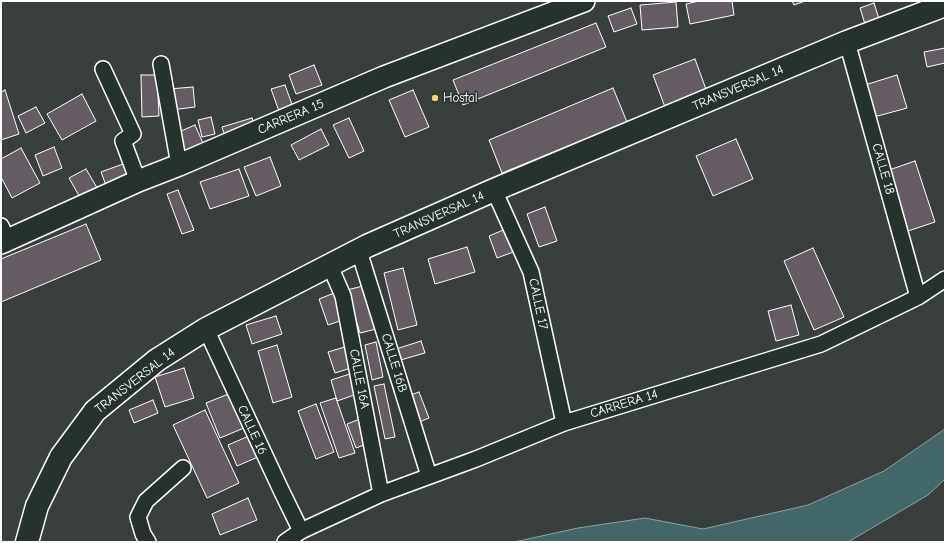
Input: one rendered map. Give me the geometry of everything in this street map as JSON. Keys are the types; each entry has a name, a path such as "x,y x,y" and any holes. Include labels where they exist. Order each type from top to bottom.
{"highway":[{"name":"TRANSVERSAL 14","path":"27,542 37,506 61,457 96,410 157,360 206,330 359,250 494,190 847,42 945,5"}],"street":[{"name":"CARRERA 15","path":"3,236 179,165 384,77 584,1"},
{"name":"CALLE 18","path":"847,42 918,297"},
{"path":"161,64 179,165"},
{"path":"103,69 133,134 123,141 138,181"},
{"name":"CALLE 17","path":"494,190 531,272 564,423"},
{"name":"CALLE 16B","path":"359,250 428,476"},
{"name":"CALLE 16A","path":"330,266 343,296 380,494"},
{"name":"CARRERA 14","path":"285,542 301,531 380,494 476,459 564,423 821,344 918,297 945,279"},
{"name":"CALLE 16","path":"206,330 280,490 301,531"},
{"path":"148,542 138,517 146,501 183,468"}],"water":[{"path":"945,429 945,479 928,495 848,542 514,542 578,528 645,518 703,529 808,505 884,471"}],"building":[{"path":"699,1 732,1 734,15 690,24 686,4"},
{"path":"792,1 805,1 794,5"},
{"path":"676,2 678,27 642,30 640,5"},
{"path":"874,3 879,19 865,24 860,8"},
{"path":"631,8 637,24 614,32 608,16"},
{"path":"596,23 606,47 463,105 453,80"},
{"path":"945,48 945,63 927,67 924,52"},
{"path":"695,59 707,92 665,107 653,75"},
{"path":"314,65 322,85 296,94 289,75"},
{"path":"141,75 157,75 159,116 142,117"},
{"path":"897,75 907,108 874,117 865,85"},
{"path":"285,85 294,110 280,114 271,89"},
{"path":"193,87 195,107 171,110 169,89"},
{"path":"613,88 627,122 502,173 489,140"},
{"path":"5,90 19,134 1,140 1,92"},
{"path":"413,90 429,127 405,137 389,100"},
{"path":"82,94 96,121 62,140 47,114"},
{"path":"36,107 45,123 26,133 18,116"},
{"path":"211,117 215,134 202,137 198,120"},
{"path":"252,118 256,131 226,140 222,127"},
{"path":"349,118 364,151 349,158 333,125"},
{"path":"195,125 203,143 182,152 174,134"},
{"path":"321,129 329,145 299,160 291,145"},
{"path":"736,139 753,179 713,196 696,156"},
{"path":"54,147 62,168 43,176 35,155"},
{"path":"21,148 40,183 12,198 1,177 1,159"},
{"path":"270,157 281,186 256,196 244,167"},
{"path":"915,161 935,222 908,231 889,170"},
{"path":"123,164 129,180 107,188 101,172"},
{"path":"86,169 99,191 82,201 69,178"},
{"path":"239,169 249,196 210,209 200,182"},
{"path":"178,190 194,230 182,234 167,194"},
{"path":"545,207 557,241 539,247 527,214"},
{"path":"86,224 101,260 1,302 1,259"},
{"path":"508,228 516,251 497,258 489,236"},
{"path":"467,247 475,272 435,284 428,259"},
{"path":"813,248 844,317 814,330 784,261"},
{"path":"403,268 417,325 398,330 384,273"},
{"path":"363,286 376,329 360,333 347,290"},
{"path":"337,292 346,319 328,325 319,299"},
{"path":"791,305 799,335 776,341 768,311"},
{"path":"276,316 282,334 252,344 246,325"},
{"path":"421,341 425,353 397,361 393,350"},
{"path":"376,342 383,377 372,380 365,345"},
{"path":"277,345 292,397 273,403 258,351"},
{"path":"348,346 354,367 335,373 328,352"},
{"path":"184,368 194,398 165,407 155,377"},
{"path":"353,373 360,393 337,401 331,380"},
{"path":"384,384 395,437 385,439 374,386"},
{"path":"419,392 429,418 419,422 408,396"},
{"path":"231,393 244,428 220,438 206,403"},
{"path":"336,398 355,453 339,458 320,403"},
{"path":"153,400 158,413 134,423 129,410"},
{"path":"316,404 334,452 316,459 298,411"},
{"path":"205,410 239,483 207,498 173,425"},
{"path":"360,419 369,443 356,448 347,424"},
{"path":"249,436 258,457 237,466 228,445"},
{"path":"248,498 257,520 220,535 212,514"}],"place":[{"name":"Hostal","path":"435,98"}]}
